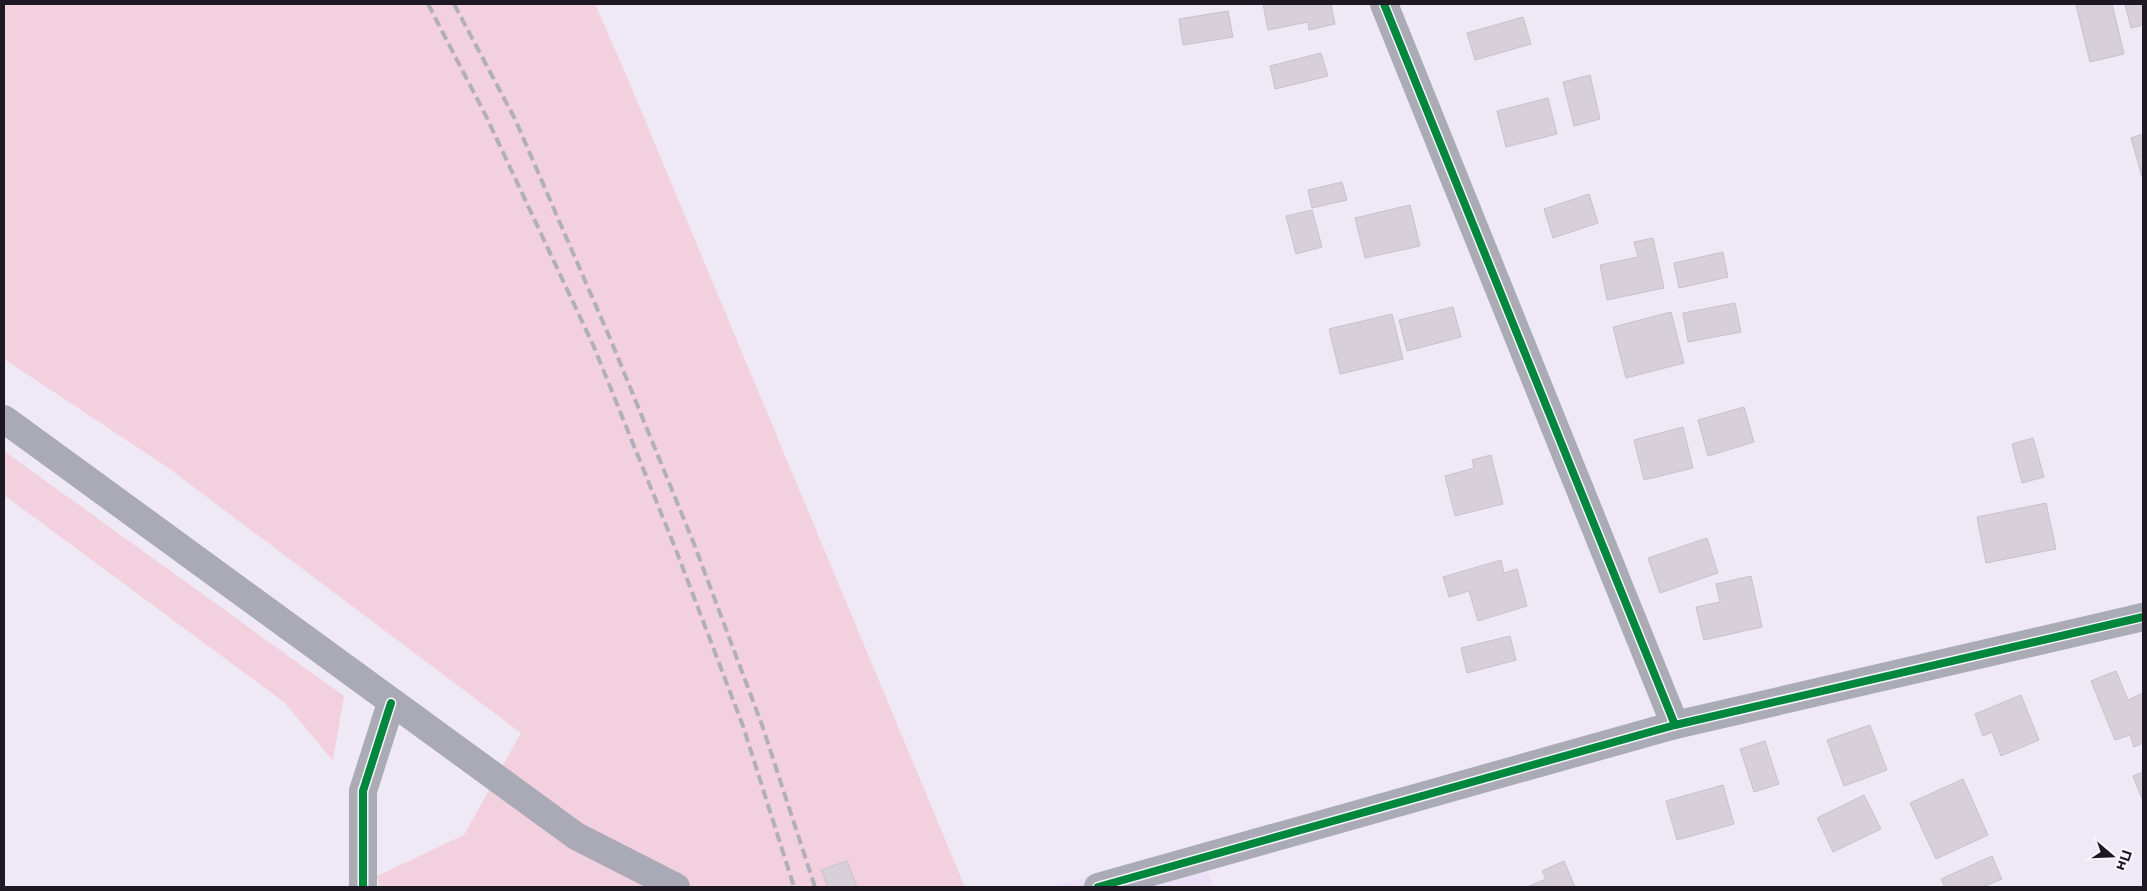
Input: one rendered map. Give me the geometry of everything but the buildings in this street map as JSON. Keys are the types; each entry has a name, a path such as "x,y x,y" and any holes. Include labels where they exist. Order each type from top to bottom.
{"main road":[{"path":"4,419 391,703 576,836 676,887"}],"street":[{"path":"1384,4 1675,725"},
{"path":"1098,887 1675,725 2143,617"},
{"path":"363,887 363,791 391,703"}],"shaded area":[{"path":"4,4 595,4 965,887 379,887 377,876 464,835 521,733 167,467 4,359"},
{"path":"4,451 344,696 333,761 285,703 4,495"},
{"path":"1198,848 1214,887 1049,887"}],"railway":[{"path":"428,4 486,116 594,347 676,550 743,726 794,887"},
{"path":"454,4 515,119 612,343 694,544 762,725 815,887"}],"cycle path":[{"path":"1384,4 1675,725"},
{"path":"1098,887 1675,725 2143,617"},
{"path":"363,887 363,791 391,703"}]}
